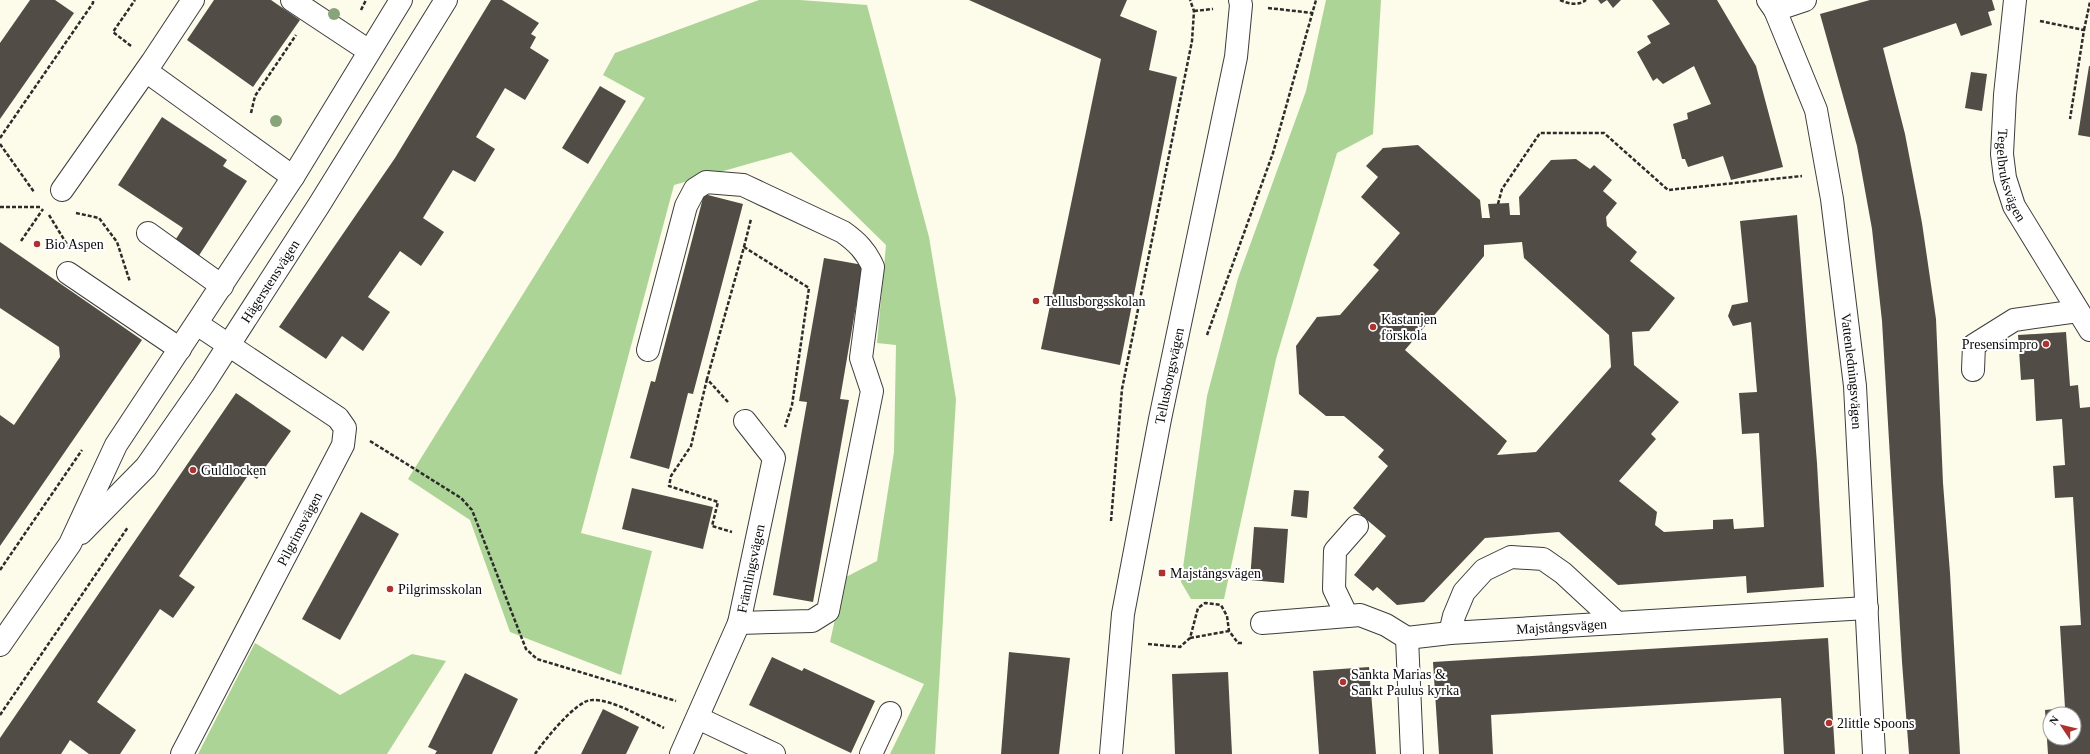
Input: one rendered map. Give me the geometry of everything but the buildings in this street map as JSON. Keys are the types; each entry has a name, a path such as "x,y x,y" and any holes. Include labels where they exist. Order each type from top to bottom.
{"street":[{"path":"62,190 149,66 193,0"},
{"path":"292,0 369,51"},
{"name":"Hägerstensvägen","path":"70,544 116,445 222,286 292,177 400,0"},
{"name":"Hägerstensvägen","path":"0,645 70,544 146,466 230,345 446,0"},
{"name":"Tellusborgsvägen","path":"1111,754 1123,614 1160,419 1236,57 1241,5 1240,0"},
{"path":"1772,5 1805,0"},
{"name":"Tegelbruksvägen","path":"2015,0 2004,95 2002,154 2005,178 2014,206 2090,330"},
{"name":"Vattenledningsvägen","path":"1772,5 1816,110 1832,199 1855,386 1874,754"},
{"path":"149,66 244,143 292,177"},
{"path":"648,350 686,206 695,189 706,182 743,184 843,232 857,242 868,255 873,267 861,358 872,391 828,611 812,621 739,623"},
{"path":"148,234 222,286"},
{"path":"68,273 180,349"},
{"path":"1973,370 1974,345 2014,320 2078,311"},
{"path":"197,324 338,418 345,428"},
{"name":"Främlingsvägen","path":"684,747 700,714 739,623 774,458 745,421"},
{"name":"Pilgrimsvägen","path":"182,754 343,445 345,428"},
{"path":"1347,616 1334,589 1335,551 1357,526"},
{"path":"1450,633 1454,616 1464,592 1484,570 1511,557 1543,559 1563,573 1616,623"},
{"name":"Majstångsvägen","path":"1407,638 1450,633 1866,608"},
{"path":"1262,623 1360,615 1386,625 1407,638 1412,754"},
{"path":"871,754 890,713"},
{"path":"700,714 774,754"}],"path":[{"path":"0,138 93,0"},
{"path":"1111,522 1122,389 1192,41 1194,11 1190,0"},
{"path":"1205,341 1230,276 1273,153 1316,0"},
{"path":"1560,0 1570,4 1582,3 1586,0"},
{"path":"134,1 113,32 149,66"},
{"path":"2070,119 2090,2"},
{"path":"244,143 255,96 310,12"},
{"path":"2041,21 2084,30"},
{"path":"1498,204 1502,190 1540,132 1604,133 1668,190 1802,176"},
{"path":"0,144 36,194"},
{"path":"40,200 70,248"},
{"path":"0,207 45,206"},
{"path":"21,242 45,206"},
{"path":"68,211 99,218 117,242 132,289"},
{"path":"752,218 707,379 691,446 671,476 669,486 718,502 712,526 757,540"},
{"path":"744,247 809,288 792,405"},
{"path":"707,379 745,421"},
{"path":"345,428 461,498 472,510 526,649 537,659 700,714"},
{"path":"1190,638 1198,608 1205,604 1221,605 1227,616 1228,631 1238,643 1249,643"},
{"path":"1146,644 1180,647 1190,638 1228,631"},
{"path":"534,754 580,704 590,699 604,700 684,747"}],"green space":[{"path":"759,0 800,0 867,5 929,237 956,399 935,754 890,754 924,684 830,642 844,578 877,561 894,452 896,345 877,343 886,245 791,152 674,185 581,533 652,551 621,675 510,632 470,520 408,479 645,98 603,75 615,53"},
{"path":"1326,0 1381,0 1373,134 1337,153 1276,359 1224,599 1191,599 1181,582 1207,396 1238,278 1306,91"},
{"path":"255,643 340,695 412,654 446,661 387,754 198,754"}],"place":[{"name":"Bio Aspen","path":"37,244"},
{"name":"Tellusborgsskolan","path":"1036,301"},
{"name":"Kastanjen förskola","path":"1373,327"},
{"name":"Presensimpro","path":"2046,344"},
{"name":"Guldlocken","path":"193,470"},
{"name":"Majstångsvägen","path":"1162,573"},
{"name":"Pilgrimsskolan","path":"390,589"},
{"name":"Sankta Marias & Sankt Paulus kyrka","path":"1343,682"},
{"name":"2little Spoons","path":"1829,723"}]}
